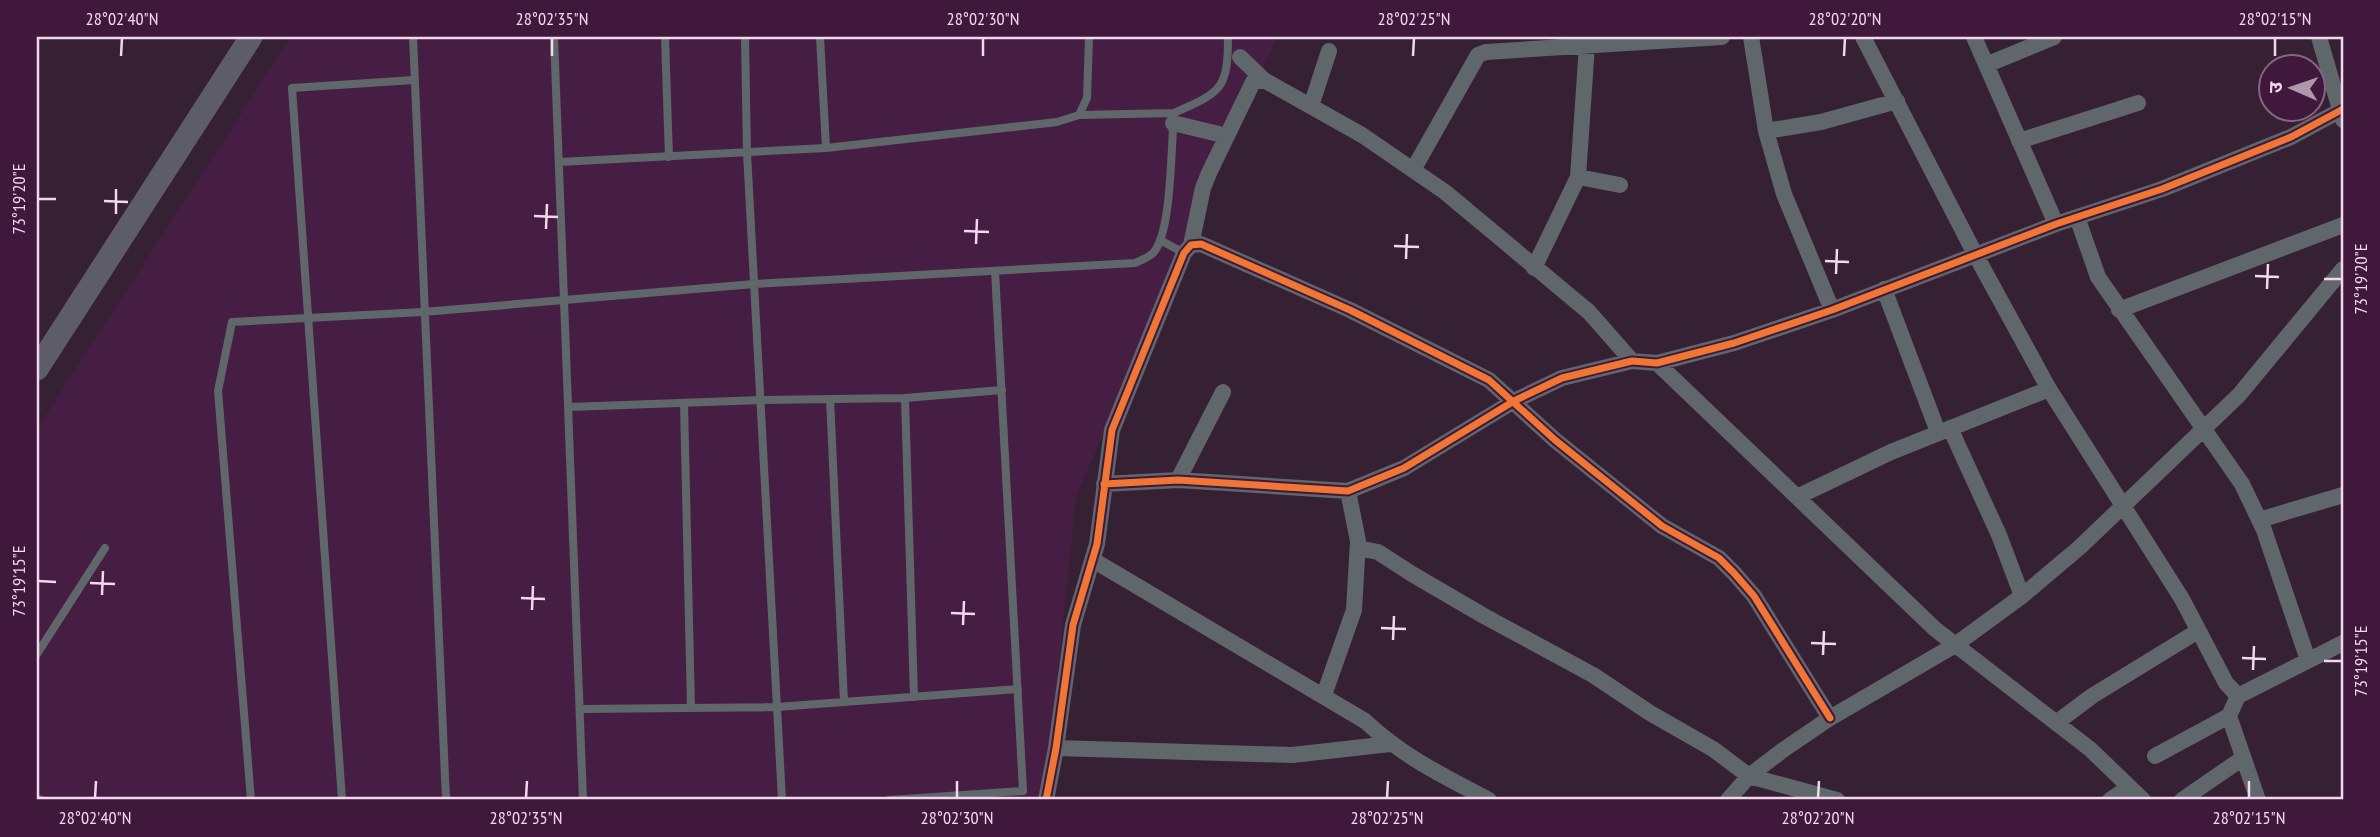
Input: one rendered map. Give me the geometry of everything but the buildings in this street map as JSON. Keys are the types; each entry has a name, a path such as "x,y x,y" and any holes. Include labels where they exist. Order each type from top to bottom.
{"street":[{"path":"37,369 251,37"},
{"path":"1413,170 1478,55 1486,52 1722,37"},
{"path":"1751,37 1766,131 1784,194 1832,310"},
{"path":"1863,37 1975,254 2049,389 2182,599 2226,683 2238,696"},
{"path":"1974,37 2056,224"},
{"path":"1986,65 2054,37"},
{"path":"1104,484 1178,480 1348,491 1404,468 1514,401 1562,378 1632,361 1657,363 1734,343 1832,310 2056,224 2162,189 2342,114 2319,37"},
{"path":"1534,268 1578,177 1587,45"},
{"path":"1311,106 1329,51"},
{"path":"1240,58 1264,80 1362,135 1445,192 1588,312 1632,361"},
{"path":"1046,800 1073,625 1093,560 1112,430 1188,249 1203,188 1253,82 1264,80"},
{"path":"1766,131 1821,122 1897,101"},
{"path":"2019,141 2138,103"},
{"path":"1174,118 1227,136"},
{"path":"1578,177 1620,186"},
{"path":"2077,217 2098,277 2242,484 2259,520 2308,660"},
{"path":"2119,310 2343,225"},
{"path":"1188,249 1201,244 1350,310 1489,380 1555,440 1662,526 1718,558 1734,573 1754,596 1830,718"},
{"path":"1728,800 1749,776 1830,718 1955,645 2022,596 2080,547 2239,395 2343,269"},
{"path":"1884,289 1944,430 1999,535 2022,596"},
{"path":"1657,363 1935,629 2090,750 2143,800"},
{"path":"1797,497 1944,430 2049,389"},
{"path":"1178,480 1223,392"},
{"path":"1324,695 1354,610 1358,548 1348,491"},
{"path":"2259,520 2343,495"},
{"path":"1358,548 1378,552 1412,575 1593,675 1650,713 1713,749 1749,776 1837,800"},
{"path":"1093,560 1324,695 1365,721 1390,744 1415,761 1489,800"},
{"path":"2056,723 2092,696 2198,631"},
{"path":"2253,798 2230,716 2238,696 2343,643"},
{"path":"2155,756 2230,716"},
{"path":"1056,748 1292,755 1390,744"},
{"path":"2182,800 2243,758"},
{"path":"2110,800 2129,787"}],"lane":[{"path":"413,37 446,800"},
{"path":"554,37 583,800"},
{"path":"665,37 669,157"},
{"path":"745,37 747,153 782,800"},
{"path":"820,37 826,148"},
{"path":"1079,116 1087,98 1089,37"},
{"path":"559,162 826,148 1057,122 1079,116 1174,118 1207,99 1221,86 1228,67 1228,37"},
{"path":"342,800 292,88 414,80"},
{"path":"251,800 218,391 232,322 423,312 754,284 1135,263 1153,253 1166,220 1174,118"},
{"path":"1160,240 1188,249"},
{"path":"889,800 1022,796 995,271"},
{"path":"569,407 905,398 1002,390"},
{"path":"905,398 914,696"},
{"path":"830,399 844,702"},
{"path":"684,404 691,708"},
{"path":"37,654 105,548"},
{"path":"581,709 777,707 1018,689"},
{"path":"37,799 42,800"}],"shaded area":[{"path":"291,37 1756,37 1276,39 1076,496 1045,800 37,800 37,429"}],"cycle path":[{"path":"1104,484 1178,480 1348,491 1404,468 1514,401 1562,378 1632,361 1657,363 1734,343 1832,310 2056,224 2162,189 2291,137 2343,109"},
{"path":"1046,800 1073,625 1097,544 1112,430 1184,253 1191,245 1201,244 1350,310 1489,380 1555,440 1662,526 1719,558 1754,596 1830,718"}]}
